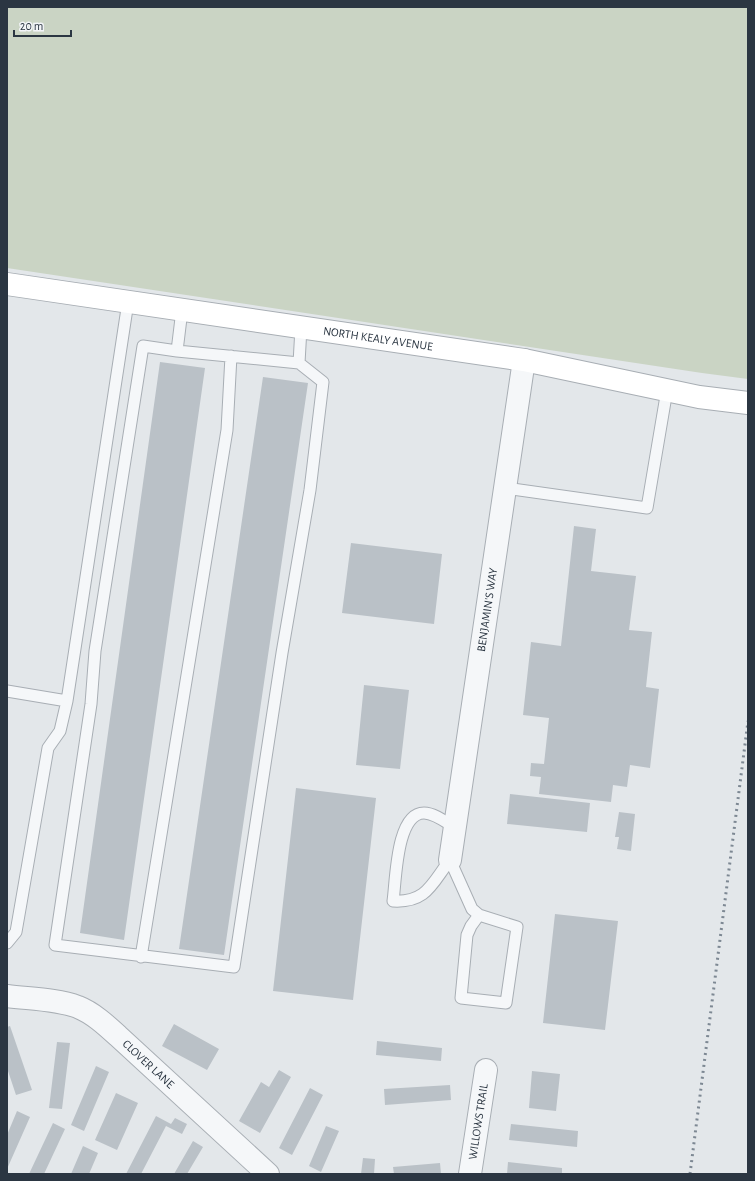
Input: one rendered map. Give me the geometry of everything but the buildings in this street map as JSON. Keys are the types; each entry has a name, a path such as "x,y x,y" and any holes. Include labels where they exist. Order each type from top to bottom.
{"street":[{"name":"NORTH KEALY AVENUE","path":"7,284 524,360 699,397 748,403"},
{"name":"BENJAMIN'S WAY","path":"450,860 524,360"},
{"name":"CLOVER LANE","path":"7,996 78,1007 95,1017 118,1036 268,1174"},
{"name":"WILLOWS TRAIL","path":"470,1174 486,1070"}],"lane":[{"path":"7,943 16,932 48,748 60,731 67,701 128,302"},
{"path":"177,351 182,310"},
{"path":"299,362 301,328"},
{"path":"143,346 177,351 299,362 322,382 310,490 282,653 234,967 141,957 55,944 91,704 95,651 143,346"},
{"path":"141,957 227,430 231,356"},
{"path":"505,488 647,508 666,390"},
{"path":"7,691 67,701"},
{"path":"454,827 428,814 422,813 408,821 402,836 393,901 405,902 415,900 424,895 450,860 472,909 479,915 517,927 506,1003 461,998 467,935 471,926 479,915"}],"green space":[{"path":"7,7 748,7 748,379 7,268"}],"railway":[{"path":"690,1174 748,721"}]}
